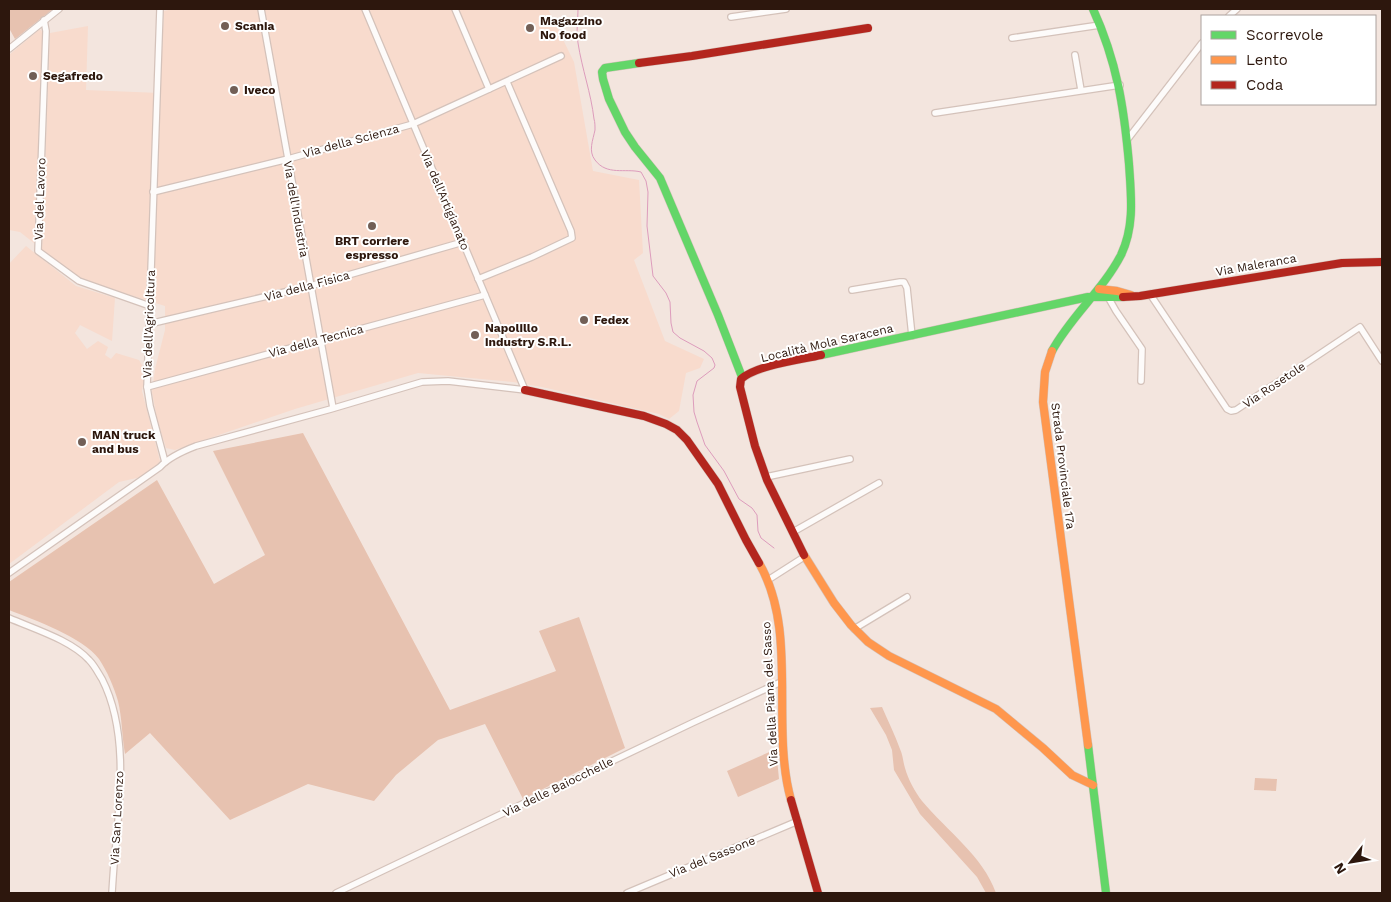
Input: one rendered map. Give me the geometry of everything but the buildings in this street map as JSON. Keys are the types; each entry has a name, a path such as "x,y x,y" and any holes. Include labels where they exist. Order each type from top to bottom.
{"street":[{"path":"9,49 59,9"},
{"name":"Via dell'Agricoltura","path":"160,9 147,387 150,406 165,462"},
{"name":"Via dell'Industria","path":"261,9 332,408"},
{"name":"Via dell'Artigianato","path":"365,9 525,390"},
{"path":"455,9 489,89"},
{"path":"731,17 786,9"},
{"name":"Strada Provinciale 17a","path":"1093,9 1110,50 1120,85 1131,206 1130,228 1118,260 1099,289 1068,326 1052,350 1045,372 1043,402 1106,893"},
{"name":"Via del Lavoro","path":"44,20 46,31 38,252 78,281 150,306"},
{"path":"1012,38 1100,25"},
{"path":"868,28 609,67 605,68 602,72 603,81 625,132 635,147 654,168 661,180 742,377 740,385 744,406 766,477 804,557 834,604 854,629 874,646 889,656 998,711 1072,775 1093,785"},
{"path":"1126,140 1201,44"},
{"path":"1075,55 1081,90"},
{"name":"Via della Scienza","path":"153,192 288,159 414,124 561,56"},
{"path":"478,279 572,238 571,231 507,82"},
{"path":"935,113 1120,85"},
{"name":"Via della Fisica","path":"150,324 310,286 463,242"},
{"name":"Via Maleranca","path":"1108,297 1150,294 1342,263 1382,262"},
{"path":"852,290 904,282 907,288 912,336"},
{"path":"1099,289 1117,291 1133,296"},
{"name":"Via Rosetole","path":"1150,294 1231,412 1360,327 1382,361"},
{"name":"Via della Tecnica","path":"147,387 485,295"},
{"name":"Località Mola Saracena","path":"742,377 748,373 780,364 1092,297 1108,297"},
{"path":"1108,297 1142,349 1142,381"},
{"path":"9,573 165,462 198,445 430,381 525,390"},
{"name":"Via della Piana del Sasso","path":"525,390 648,418 666,424 677,430 688,440 715,479 773,593 781,648 784,767 788,789 818,893"},
{"path":"766,477 850,458"},
{"path":"793,532 879,483"},
{"path":"768,580 804,557"},
{"path":"854,629 907,597"},
{"name":"Via San Lorenzo","path":"9,618 60,641 90,660 110,698 116,724 121,786 112,893"},
{"name":"Via delle Baiocchelle","path":"336,893 781,682"},
{"name":"Via del Sassone","path":"627,893 798,821"}],"shaded area":[{"path":"9,9 53,9 15,39 9,28"},
{"path":"173,9 548,9 574,62 593,171 639,180 643,253 634,260 665,341 704,359 700,368 686,373 679,411 669,419 659,414 542,387 513,382 418,373 295,409 175,450 166,448 157,419 152,392 155,369 165,330 165,306 80,279 42,250 50,33 88,26 86,90 160,93 164,11"},
{"path":"40,29 44,34 34,243 20,232 9,230 9,55"},
{"path":"26,246 76,286 115,298 112,341 80,325 75,333 87,349 98,341 108,347 105,355 111,359 116,353 139,360 145,374 142,391 160,461 158,465 141,477 119,482 9,564 9,264"},
{"path":"303,433 450,710 556,671 539,631 579,617 625,748 523,799 485,724 438,740 396,775 374,801 308,784 230,820 150,733 125,754 118,701 110,679 99,659 82,643 70,636 9,610 9,582 157,480 214,584 265,555 213,451"},
{"path":"882,707 901,751 908,777 917,794 964,844 982,867 996,893 986,893 977,877 920,814 894,770 892,750 886,735 870,708"},
{"path":"776,749 779,779 738,797 727,771"},
{"path":"1255,778 1277,779 1276,791 1254,790"}],"waterway":[{"path":"578,9 578,43 595,123 591,149 593,157 600,165 611,170 641,172 646,181 648,192 647,226 653,276 666,293 670,302 673,332 704,351 712,358 715,365 714,368 697,381 693,395 694,412 705,445 724,471 739,499 752,508 757,515 758,531 761,538 774,548"}],"traffic: fast":[{"path":"1052,351 1068,326 1114,268 1125,244 1130,222 1129,164 1122,104 1114,66 1093,9"},
{"path":"639,63 605,68 602,72 609,99 625,132 660,178 742,377"},
{"path":"821,355 1088,297 1123,297"},
{"path":"1088,745 1106,893"}],"traffic: slow":[{"path":"1099,289 1131,295"},
{"path":"1052,351 1045,372 1043,402 1088,745"},
{"path":"804,555 834,603 851,625 868,642 889,656 996,709 1072,775 1093,785"},
{"path":"759,563 771,590 778,619 781,649 785,771 791,800"}],"traffic: jam":[{"path":"639,63 868,28"},
{"path":"1123,297 1140,296 1342,263 1382,262"},
{"path":"804,555 767,480 755,446 740,387 741,379 757,370 821,355"},
{"path":"525,390 644,416 677,430 687,440 718,484 759,563"},
{"path":"791,800 818,893"}],"place":[{"name":"Scania","path":"225,26"},
{"name":"Magazzino No food","path":"530,28"},
{"name":"Segafredo","path":"33,76"},
{"name":"Iveco","path":"234,90"},
{"name":"BRT corriere espresso","path":"372,226"},
{"name":"Fedex","path":"584,320"},
{"name":"Napolillo industry S.R.L.","path":"475,335"},
{"name":"MAN truck and bus","path":"82,442"}]}
